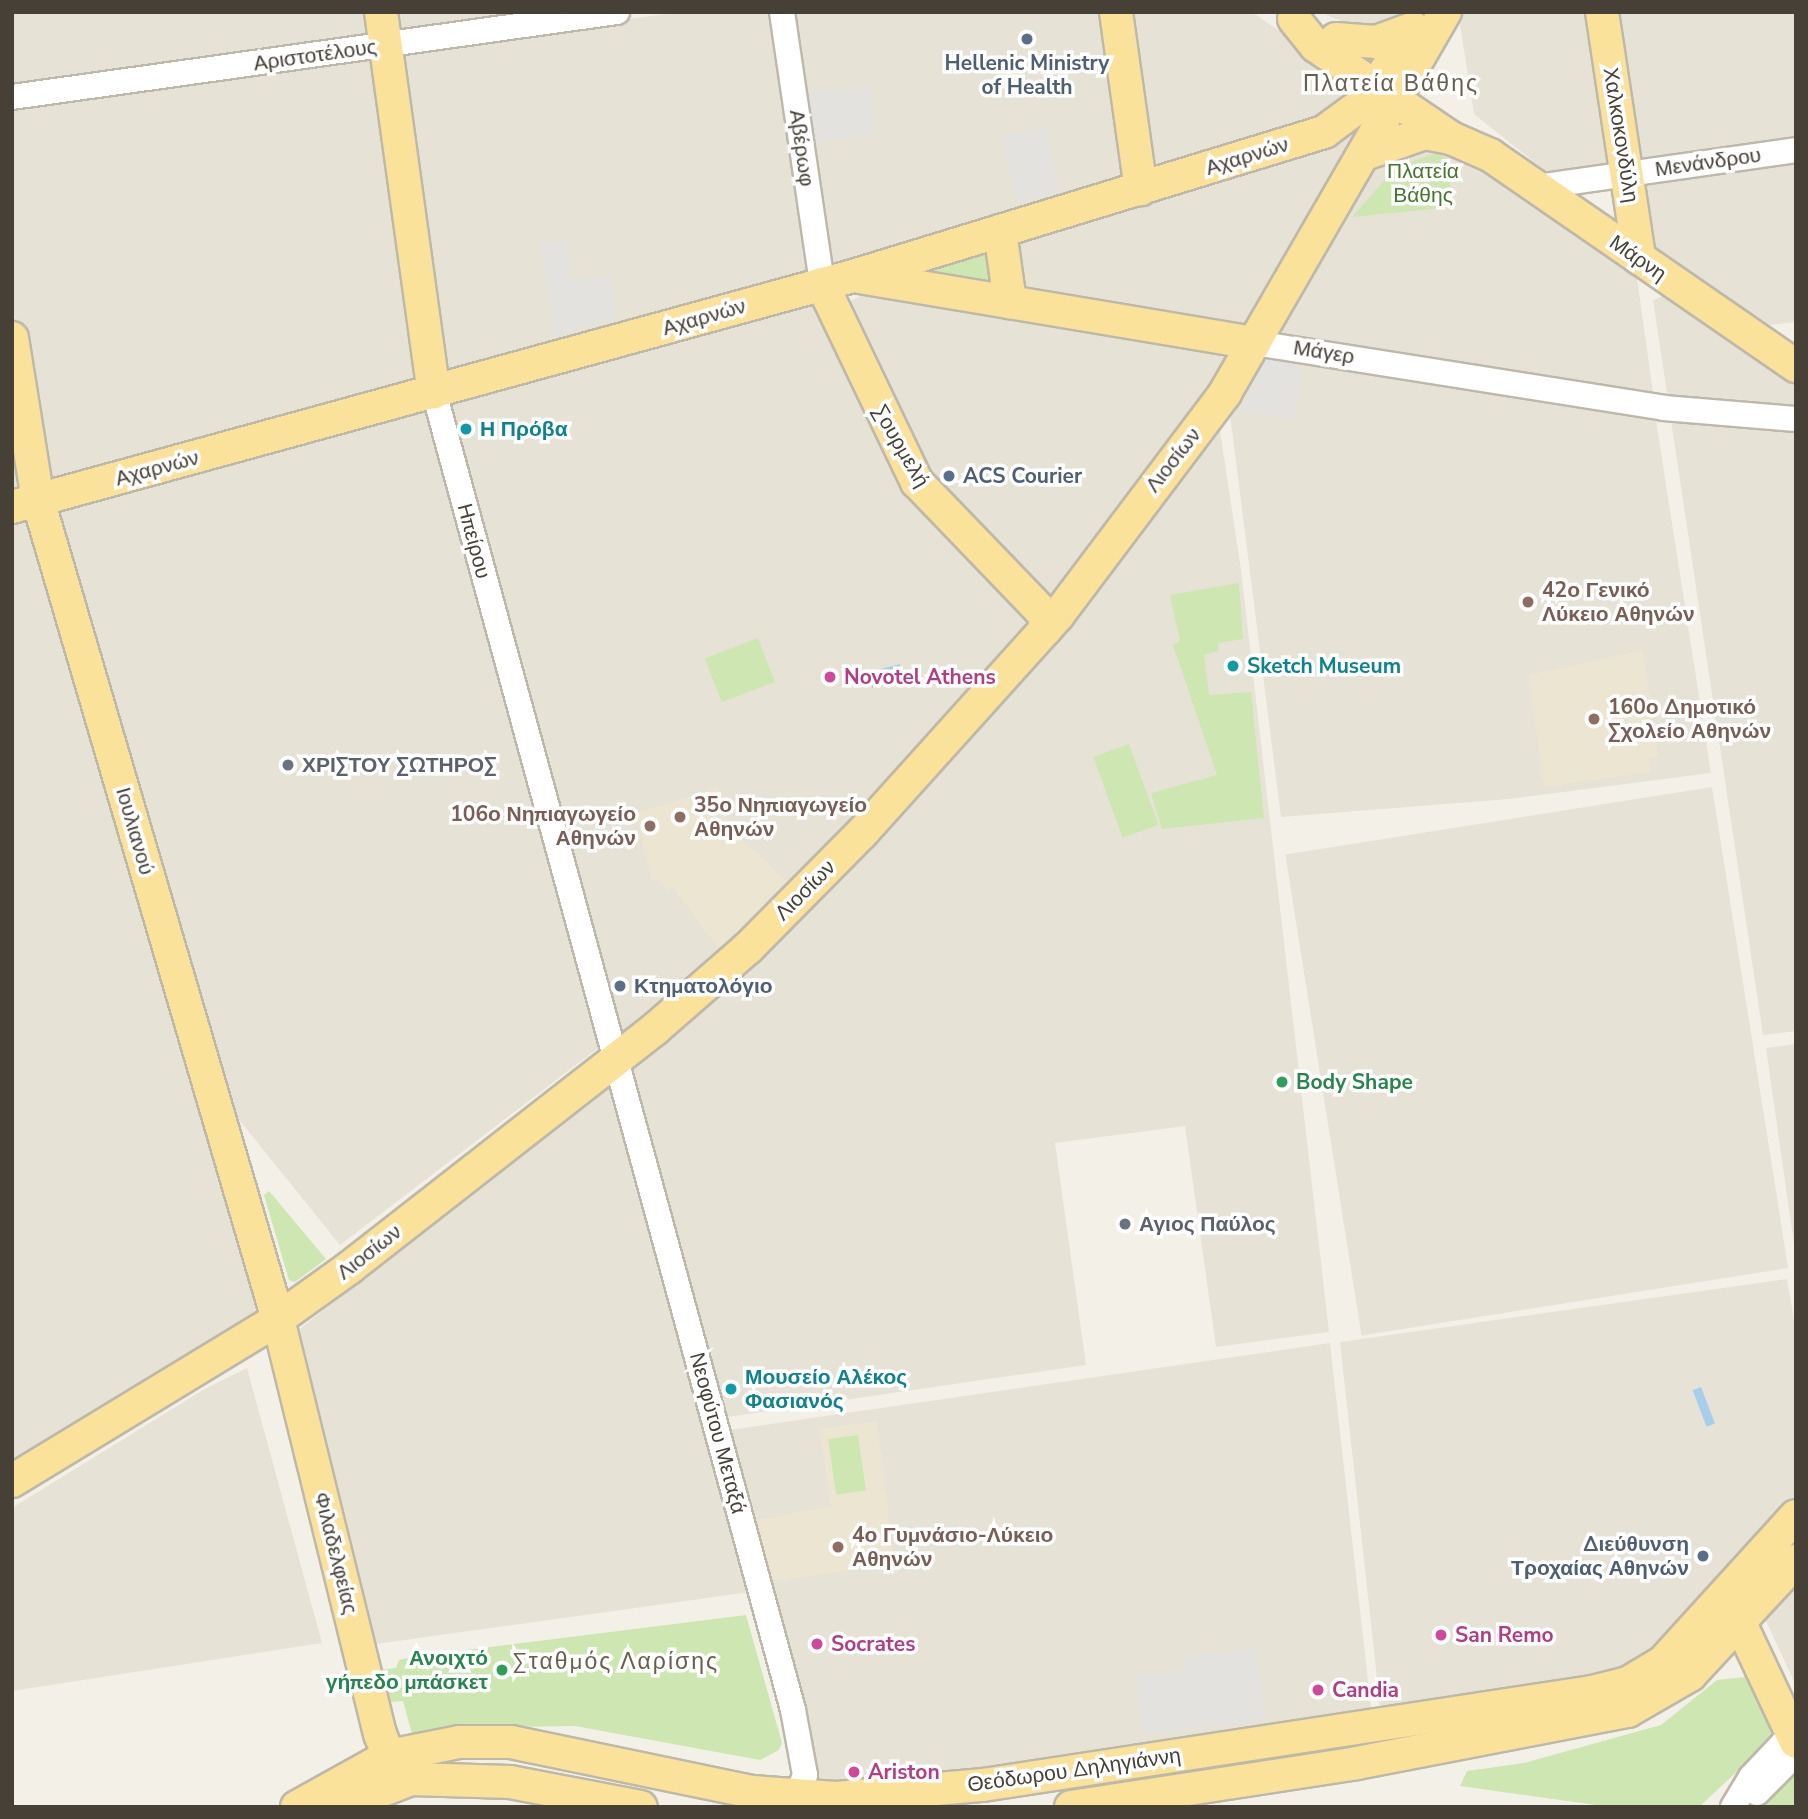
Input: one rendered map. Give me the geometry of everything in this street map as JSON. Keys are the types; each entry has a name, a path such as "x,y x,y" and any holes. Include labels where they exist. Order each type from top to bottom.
{"main road":[{"name":"Ηπείρου","path":"381,12 434,392"},
{"path":"1116,12 1141,189"},
{"path":"1391,86 1445,12"},
{"name":"Χαλκοκονδύλη","path":"1602,12 1639,258"},
{"name":"Μάρνη","path":"1290,15 1316,46 1461,123 1481,149"},
{"name":"Μάρνη","path":"1290,15 1336,39 1451,138 1481,149 1796,366"},
{"path":"1391,86 1419,20"},
{"path":"1336,39 1376,42 1419,20"},
{"name":"Αχαρνών","path":"25,504 822,284 1141,189 1324,132 1391,86"},
{"name":"Λιοσίων","path":"12,1481 278,1319 616,1060 748,948 877,818 1049,619 1224,393 1366,153 1391,86"},
{"path":"1366,153 1425,133 1451,138"},
{"path":"1000,231 1010,302"},
{"name":"Μάγερ","path":"853,275 1255,343"},
{"name":"Σουρμελή","path":"822,284 917,482 1049,619"},
{"name":"Ιουλιανού","path":"12,338 25,504 278,1319"},
{"name":"Φιλαδελφείας","path":"278,1319 380,1734 390,1756 411,1779"},
{"name":"Θεόδωρου Δηληγιάννη","path":"1071,1807 1357,1763 1598,1719 1657,1698 1704,1661 1796,1516"},
{"name":"Θεόδωρου Δηληγιάννη","path":"297,1807 390,1756 429,1746 511,1742 796,1802 983,1785 1592,1692 1628,1683 1663,1662 1796,1561"},
{"path":"1740,1601 1763,1671 1795,1740"},
{"path":"1740,1601 1796,1699"},
{"path":"1704,1661 1738,1660 1763,1671"},
{"path":"339,1807 411,1779 510,1782 641,1807"}],"street":[{"name":"Αριστοτέλους","path":"12,97 617,12"},
{"name":"Αβέρωφ","path":"782,12 822,284"},
{"name":"Μενάνδρου","path":"1536,187 1796,150"},
{"name":"Μάγερ","path":"1255,343 1664,408 1796,419"},
{"name":"Ηπείρου","path":"434,392 616,1060"},
{"name":"Νεοφύτου Μεταξά","path":"616,1060 793,1710 805,1765 796,1802"},
{"path":"1734,1807 1751,1777 1795,1740"}],"shaded area":[{"path":"12,12 369,12 423,388 44,491 12,304"},
{"path":"383,12 548,12 386,34"},
{"path":"681,12 776,12 813,276 436,379 389,51"},
{"path":"792,12 1252,12 1318,58 1341,95 1325,121 826,271"},
{"path":"1320,12 1432,12 1381,38"},
{"path":"1466,12 1593,12 1617,166 1554,178 1474,114 1459,18"},
{"path":"1610,12 1796,12 1796,143 1631,167"},
{"path":"869,85 876,134 813,142 807,94"},
{"path":"1368,91 1636,271 1654,400 1263,337 1216,404 1241,570 1329,1332 1216,1347 1185,1126 1055,1143 1086,1365 720,1418 445,405 817,297 842,306 876,287 1008,236 1326,126"},
{"path":"1045,127 1060,192 1017,202 1002,137"},
{"path":"1796,163 1796,322 1770,325 1643,245 1635,187"},
{"path":"567,241 572,280 611,275 614,317 554,335 540,244"},
{"path":"1675,291 1796,374 1796,1031 1763,1035 1653,300"},
{"path":"1260,351 1655,414 1711,773 1509,799 1281,817 1230,415"},
{"path":"1265,355 1301,365 1296,420 1241,412"},
{"path":"12,384 30,494 12,499"},
{"path":"429,405 606,1042 340,1245 224,1101 56,512"},
{"path":"37,514 259,1309 12,1468 12,521"},
{"name":"160ο Δημοτικό Σχολείο Αθηνών","path":"1643,650 1658,757 1649,759 1651,772 1544,787 1529,675"},
{"path":"1712,787 1788,1268 1362,1336 1285,855"},
{"path":"718,788 730,828 787,882 719,949 673,887 667,890 659,879 652,880 636,813"},
{"path":"1796,1044 1796,1259 1766,1048"},
{"path":"615,1079 757,1591 376,1644 297,1331"},
{"path":"1787,1279 1796,1332 1796,1509 1658,1658 1608,1676 1381,1715 1340,1342"},
{"path":"1330,1343 1372,1716 995,1776 841,1786 818,1780 723,1431"},
{"path":"247,1368 322,1643 12,1691 12,1508 203,1390"},
{"path":"877,1421 894,1563 771,1582 756,1520 831,1506 820,1429"},
{"path":"1796,1575 1796,1686 1762,1612"},
{"path":"1256,1648 1265,1720 1143,1734 1136,1677 1184,1671 1183,1657"}],"green space":[{"name":"Πλατεία Βάθης","path":"1437,153 1447,158 1453,207 1352,217 1397,166"},
{"path":"994,240 1003,291 893,271"},
{"path":"1239,583 1243,639 1218,643 1218,651 1204,655 1209,695 1251,692 1264,818 1162,829 1151,793 1217,775 1173,645 1180,641 1170,595"},
{"path":"758,638 775,682 722,702 705,658"},
{"path":"1129,744 1158,825 1123,838 1093,757"},
{"path":"269,1191 326,1259 295,1282 289,1280 264,1195"},
{"path":"858,1435 866,1490 836,1495 828,1439"},
{"path":"746,1615 782,1743 779,1750 760,1760 575,1726 504,1727 422,1740 412,1734 403,1701 390,1702 379,1670 396,1668 399,1660 418,1656"},
{"path":"1745,1677 1764,1703 1775,1736 1699,1807 1611,1807 1460,1786 1467,1771 1524,1763 1661,1725 1717,1680"},
{"path":"1794,1776 1796,1807 1761,1807 1772,1796"}],"water":[{"path":"900,664 904,679 872,688 868,673"},
{"path":"1701,1387 1715,1423 1707,1427 1693,1390"}],"place":[{"name":"Hellenic Ministry of Health","path":"1027,39"},
{"name":"Η Πρόβα","path":"466,429"},
{"name":"ACS Courier","path":"949,476"},
{"name":"42ο Γενικό Λύκειο Αθηνών","path":"1528,602"},
{"name":"Sketch Museum","path":"1233,666"},
{"name":"Novotel Athens","path":"830,677"},
{"name":"160ο Δημοτικό Σχολείο Αθηνών","path":"1594,719"},
{"name":"ΧΡΙΣΤΟΥ ΣΩΤΗΡΟΣ","path":"288,765"},
{"name":"35ο Νηπιαγωγείο Αθηνών","path":"680,817"},
{"name":"106ο Νηπιαγωγείο Αθηνών","path":"650,826"},
{"name":"Κτηματολόγιο","path":"620,986"},
{"name":"Body Shape","path":"1282,1082"},
{"name":"Αγιος Παύλος","path":"1125,1224"},
{"name":"Μουσείο Αλέκος Φασιανός","path":"731,1389"},
{"name":"4ο Γυμνάσιο-Λύκειο Αθηνών","path":"838,1547"},
{"name":"Διεύθυνση Τροχαίας Αθηνών","path":"1703,1556"},
{"name":"San Remo","path":"1441,1635"},
{"name":"Socrates","path":"817,1644"},
{"name":"Ανοιχτό γήπεδο μπάσκετ","path":"502,1670"},
{"name":"Candia","path":"1318,1690"},
{"name":"Ariston","path":"854,1772"}],"district":[{"name":"Πλατεία Βάθης","path":"1391,84"},
{"name":"Σταθμός Λαρίσης","path":"616,1662"}]}
